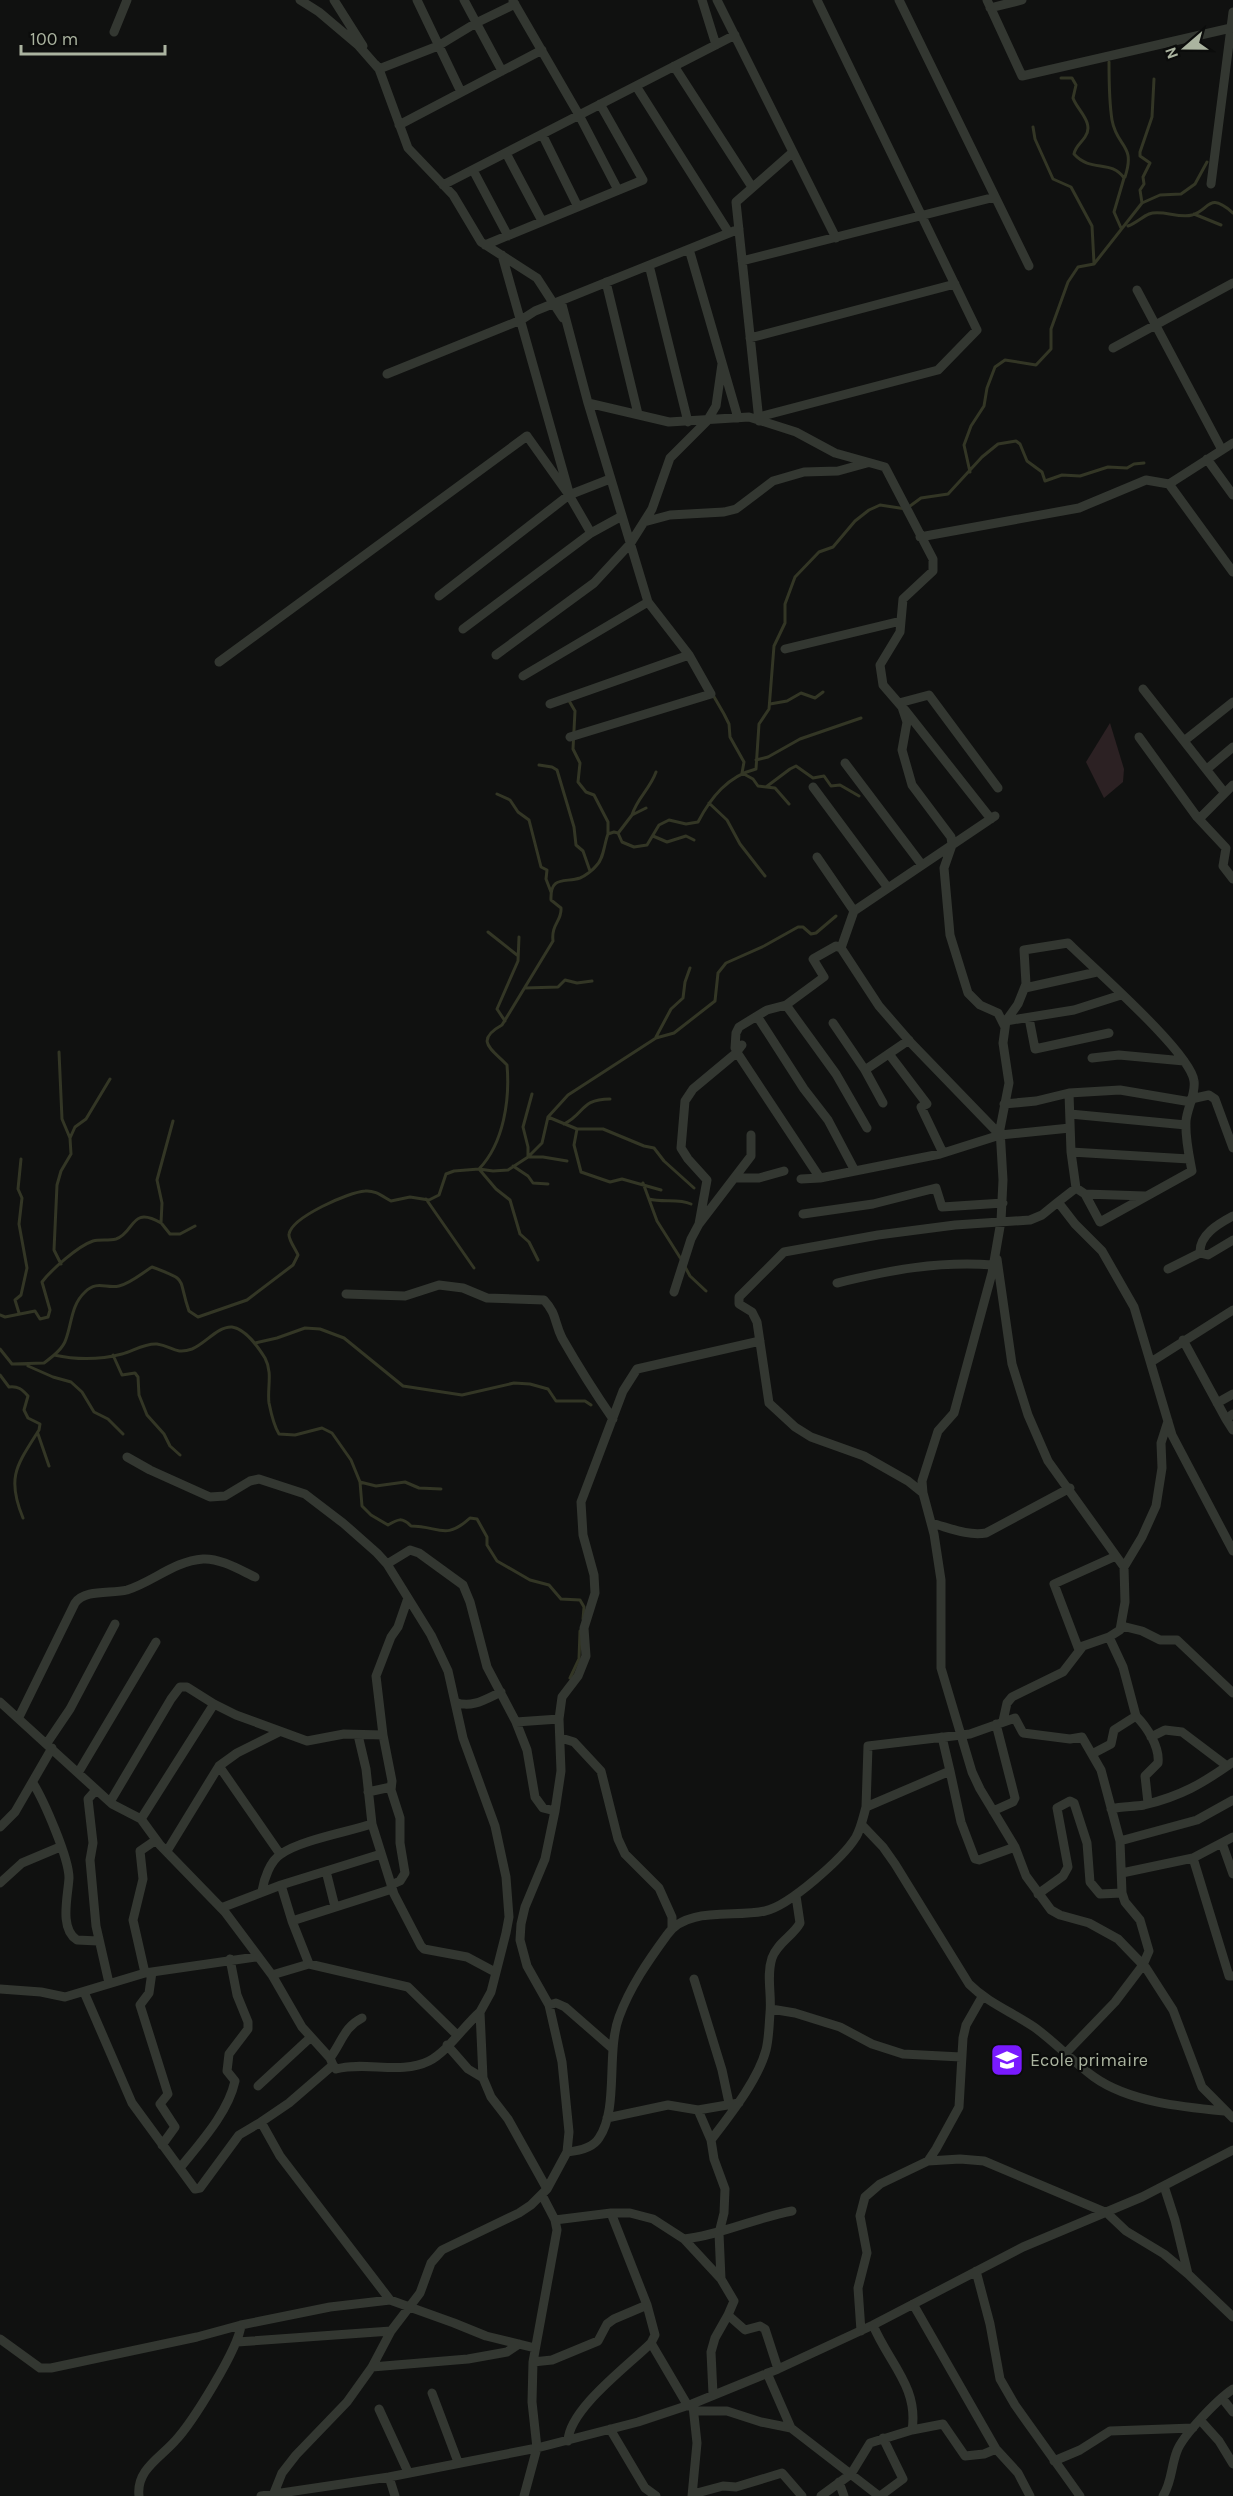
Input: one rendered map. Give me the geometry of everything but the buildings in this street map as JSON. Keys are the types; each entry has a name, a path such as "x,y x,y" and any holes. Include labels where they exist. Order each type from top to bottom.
{"street":[{"path":"114,32 127,0"},
{"path":"300,0 319,12 358,45 379,69"},
{"path":"333,0 379,69 408,148 453,195 485,245 537,278 557,302 566,322 588,404 648,602 689,655 711,694 570,737"},
{"path":"417,0 461,92"},
{"path":"464,0 502,71"},
{"path":"716,45 702,2 716,0 836,237"},
{"path":"759,419 938,370 977,330 817,0"},
{"path":"899,0 1029,266"},
{"path":"1022,0 989,4 1022,76 1231,28"},
{"path":"379,69 438,46 514,2 579,115 618,190"},
{"path":"1211,184 1233,12"},
{"path":"443,185 735,36"},
{"path":"399,124 542,50"},
{"path":"675,66 752,188"},
{"path":"636,86 734,231"},
{"path":"485,245 643,180 600,104"},
{"path":"542,134 578,207"},
{"path":"759,419 742,261 734,231 736,202 793,152"},
{"path":"506,153 542,221"},
{"path":"473,170 508,236"},
{"path":"742,261 995,197"},
{"path":"387,374 734,231"},
{"path":"689,249 738,418"},
{"path":"502,255 569,495"},
{"path":"650,265 688,422"},
{"path":"606,282 638,414"},
{"path":"1113,348 1233,283"},
{"path":"750,338 954,284"},
{"path":"1137,290 1222,450"},
{"path":"496,654 594,583 630,544 652,509 670,458 707,421 716,406 722,364"},
{"path":"588,404 669,422 749,417 759,419 796,432 836,453 885,467 933,559 933,571 903,599 900,632 880,665 883,685 993,818 854,911 841,948"},
{"path":"219,662 527,436 569,495 591,533"},
{"path":"920,537 1079,508 1146,480 1169,484 1233,443"},
{"path":"1207,459 1233,495"},
{"path":"644,522 670,515 724,512 736,509 773,481 804,472 838,471 869,463"},
{"path":"439,596 569,495 610,479"},
{"path":"1169,484 1233,572"},
{"path":"462,629 591,533 621,516"},
{"path":"523,676 648,602"},
{"path":"785,649 901,621"},
{"path":"550,704 689,655"},
{"path":"1143,688 1224,792"},
{"path":"900,705 929,695 998,788"},
{"path":"1184,741 1233,702"},
{"path":"900,705 907,722 902,750 912,785 951,837 952,845 944,868 950,935 968,993 981,1005 998,1013 1006,1024"},
{"path":"1139,737 1199,819 1226,848 1223,866 1233,878"},
{"path":"1207,769 1233,747"},
{"path":"845,763 922,865"},
{"path":"1199,819 1233,785"},
{"path":"813,786 888,888"},
{"path":"817,857 854,911"},
{"path":"1069,1093 1071,1152 1076,1188 1085,1194 1100,1222 1192,1172 1186,1125 1195,1084 1192,1074 1172,1044 1068,944 1024,951 1024,988 1006,1024 1003,1042 1009,1083 1000,1135 1003,1203 993,1265 957,1404 951,1418 939,1431 922,1480 942,1595 941,1668 972,1772 1015,1847 1026,1876 1051,1911 1089,1923 1118,1939 1143,1965 1173,2010 1202,2087 1233,2118"},
{"path":"820,1178 738,1048 736,1033 739,1027 767,1010 786,1005 824,977 813,959 836,946 841,948 879,1006 1000,1135"},
{"path":"1024,988 1097,972"},
{"path":"1006,1024 1074,1010 1121,995"},
{"path":"786,1005 836,1074 867,1128"},
{"path":"757,1016 804,1089 828,1120 855,1171"},
{"path":"1029,1018 1035,1049 1109,1033"},
{"path":"833,1023 865,1070 883,1103"},
{"path":"865,1070 909,1040"},
{"path":"699,1224 707,1180 681,1148 685,1101 693,1089 738,1048"},
{"path":"889,1054 927,1104 921,1107 943,1153"},
{"path":"1092,1058 1119,1055 1184,1061"},
{"path":"1004,1104 1036,1101 1069,1093 1120,1090 1191,1100 1209,1095 1215,1099 1233,1148"},
{"path":"1070,1114 1186,1125"},
{"path":"801,1179 820,1178 943,1153 1000,1135 1070,1128"},
{"path":"674,1292 691,1239 699,1224 751,1156 751,1135"},
{"path":"1071,1152 1189,1159"},
{"path":"735,1178 759,1178 784,1171"},
{"path":"803,1214 873,1204 936,1188 942,1207 1003,1203"},
{"path":"923,1493 908,1481 864,1456 811,1437 795,1427 770,1403 757,1322 752,1312 739,1304 739,1297 784,1252 878,1234 1030,1220 1042,1215 1076,1188"},
{"path":"1085,1194 1147,1196"},
{"path":"1058,1202 1075,1224 1102,1251 1138,1315 1168,1421 1181,1455 1233,1551"},
{"path":"1200,1253 1200,1244 1204,1238 1233,1216"},
{"path":"1168,1269 1200,1253 1208,1255 1233,1240"},
{"path":"996,1248 1012,1364 1017,1383 1048,1461 1070,1488 1124,1567"},
{"path":"837,1283 906,1267 939,1263 993,1265"},
{"path":"346,1294 405,1296 439,1285 464,1287 487,1298 544,1300 554,1310 559,1331 580,1370 613,1419"},
{"path":"1151,1362 1233,1310"},
{"path":"1183,1340 1217,1403 1230,1417 1233,1430"},
{"path":"274,2493 282,2473 296,2455 347,2402 372,2367 391,2331 420,2293 431,2263 442,2250 519,2213 545,2192 567,2152 569,2132 561,2062 549,2005 527,1966 520,1940 525,1907 545,1859 555,1811 561,1771 559,1719 563,1693 578,1676 586,1656 584,1628 595,1593 594,1575 583,1535 581,1502 623,1391 637,1369 760,1341"},
{"path":"1217,1403 1233,1394"},
{"path":"993,1811 1013,1802 1015,1798 1000,1723 1007,1703 1012,1697 1063,1672 1079,1650 1087,1644 1109,1638 1122,1626 1125,1602 1124,1567 1142,1537 1156,1506 1162,1468 1161,1443 1168,1421"},
{"path":"0,1702 50,1745 110,1802 141,1819 156,1840 221,1908 256,1957 272,1975 290,2009 336,2069 347,2066 405,2068 430,2061 480,2012 491,1992 509,1917 504,1862 495,1826 464,1738 448,1671 387,1564 366,1542 305,1494 259,1479 250,1481 225,1496 210,1497 127,1457"},
{"path":"931,1523 974,1535 987,1533 1070,1488"},
{"path":"387,1564 410,1550 419,1553 462,1585 470,1602 487,1667 516,1722 527,1750 535,1797 543,1808 555,1811"},
{"path":"1079,1650 1054,1584 1116,1556"},
{"path":"19,1718 79,1598 84,1595 128,1589 169,1569 205,1558 216,1560 255,1577"},
{"path":"292,1921 391,1887 400,1881 405,1873 400,1818 391,1787 376,1676 391,1637 398,1628 408,1598"},
{"path":"0,1827 15,1812 33,1783 50,1745 115,1624"},
{"path":"1122,1626 1142,1631 1160,1640 1177,1640 1233,1693"},
{"path":"1109,1638 1123,1667 1136,1716 1151,1737 1158,1760 1145,1776 1148,1803"},
{"path":"78,1773 156,1642"},
{"path":"110,1802 180,1687 187,1687 214,1704 279,1732 308,1741 344,1734 383,1735"},
{"path":"455,1702 463,1706 471,1705 501,1692"},
{"path":"141,1819 214,1704"},
{"path":"1092,1754 1112,1743 1113,1731 1136,1716"},
{"path":"672,1927 710,1915 766,1911 785,1904 796,1896 851,1844 862,1825 866,1807 868,1746 962,1736 1015,1718 1020,1731 1025,1734 1070,1739 1082,1737 1101,1770 1120,1841 1122,1893 1125,1902 1140,1920 1149,1951 1143,1965 1114,2002 1066,2053"},
{"path":"516,1722 559,1719"},
{"path":"1111,1809 1184,1794 1230,1764 1182,1732 1165,1730 1151,1737"},
{"path":"167,1851 219,1766 237,1753 279,1732"},
{"path":"358,1736 366,1769 372,1824 391,1887 424,1949 467,1957 495,1972"},
{"path":"942,1737 961,1822 975,1859 979,1860 1015,1847"},
{"path":"561,1738 574,1742 601,1771 618,1839 625,1854 659,1888 672,1917 672,1927 634,1982 619,2017 612,2048 607,2118 599,2139 588,2147 567,2152"},
{"path":"219,1766 280,1854"},
{"path":"866,1807 950,1770"},
{"path":"33,1783 45,1802 68,1872 67,1919 70,1934 77,1940 98,1941"},
{"path":"368,1792 391,1787"},
{"path":"96,1790 88,1799 93,1843 90,1860 98,1941 109,1983"},
{"path":"1038,1894 1062,1876 1068,1867 1057,1808 1070,1800 1074,1803 1085,1836 1091,1886 1100,1894 1122,1893"},
{"path":"1120,1841 1197,1820 1233,1800"},
{"path":"262,1891 265,1877 280,1854 372,1824"},
{"path":"862,1825 895,1864 969,1984 982,1997 1024,2020 1096,2078 1130,2095 1180,2107 1226,2111"},
{"path":"1122,1873 1193,1858 1233,1837"},
{"path":"156,1840 140,1851 143,1879 133,1920 148,1972 149,1993 140,2005 168,2094 160,2103 175,2127 162,2145"},
{"path":"1222,1843 1233,1874"},
{"path":"0,1883 22,1863 60,1847"},
{"path":"221,1908 262,1891 327,1871 382,1856 402,1854"},
{"path":"1193,1858 1229,1977 1233,1976"},
{"path":"327,1871 335,1907"},
{"path":"281,1885 309,1964"},
{"path":"711,2140 766,2050 771,2009 769,1972 773,1956 800,1923 796,1896"},
{"path":"509,1917 521,1924"},
{"path":"0,1989 41,1992 65,1997 148,1972 256,1957"},
{"path":"180,2168 207,2135 231,2097 235,2080 226,2070 227,2061 248,2029 248,2022 237,1995 230,1959"},
{"path":"272,1975 309,1964 408,1987 457,2035"},
{"path":"694,1979 734,2103"},
{"path":"84,1992 132,2103 195,2189 200,2188 239,2135 289,2103 332,2062 346,2029 362,2018"},
{"path":"928,2161 959,2107 961,2057 966,2025 982,1997"},
{"path":"549,2005 556,2003 565,2007 612,2048"},
{"path":"771,2009 795,2013 840,2027 872,2044 903,2054 961,2057"},
{"path":"480,2012 483,2078 491,2097 508,2119 545,2192 557,2230 533,2362 532,2402 537,2448 524,2496"},
{"path":"258,2086 311,2037"},
{"path":"447,2045 468,2069 483,2078"},
{"path":"607,2118 668,2105 698,2110 734,2103"},
{"path":"698,2110 711,2140 714,2158 725,2189 724,2213 719,2233 721,2279"},
{"path":"261,2122 280,2156 390,2300"},
{"path":"261,2496 388,2477 537,2448 692,2407 713,2394 778,2369 861,2331 1051,2234 1107,2213 1233,2150"},
{"path":"861,2331 858,2288 867,2253 860,2216 865,2197 880,2184 928,2161 960,2159 984,2161 1107,2213 1126,2231 1164,2254 1233,2317"},
{"path":"1164,2186 1188,2274"},
{"path":"684,2239 719,2233 762,2217 792,2211"},
{"path":"555,2220 611,2213 630,2213 653,2219 684,2239 721,2279 734,2301 715,2338 711,2352 713,2394"},
{"path":"568,2441 571,2427 590,2401 651,2343 655,2335 647,2305 611,2213"},
{"path":"976,2271 992,2332 998,2375 1015,2405 1080,2496"},
{"path":"0,2339 40,2368 51,2368 330,2307 390,2300 486,2336 535,2348"},
{"path":"913,2304 996,2449 1018,2473 1030,2496"},
{"path":"533,2362 552,2360 598,2341 607,2325 614,2319 647,2305"},
{"path":"728,2315 741,2329 760,2326 765,2329 778,2369"},
{"path":"139,2496 138,2489 146,2469 176,2440 220,2373 237,2342 241,2325"},
{"path":"873,2325 881,2344 889,2352 911,2396 914,2409 912,2430"},
{"path":"237,2342 391,2331"},
{"path":"651,2343 692,2407 697,2443 692,2495 723,2486 736,2487 782,2473 802,2496"},
{"path":"372,2367 468,2359 507,2352 519,2344"},
{"path":"767,2373 791,2428"},
{"path":"1164,2496 1179,2448 1193,2428 1233,2389"},
{"path":"432,2393 458,2462"},
{"path":"1222,2398 1233,2412"},
{"path":"692,2407 727,2411 760,2422 791,2428 880,2496 903,2479 883,2438"},
{"path":"379,2409 408,2472"},
{"path":"1201,2421 1219,2441 1233,2464"},
{"path":"821,2496 851,2474 870,2443 912,2430 945,2425 965,2456 984,2454 996,2449"},
{"path":"1054,2461 1080,2450 1110,2431 1193,2428"},
{"path":"610,2429 645,2488 656,2496"},
{"path":"388,2477 395,2496"},
{"path":"839,2482 843,2496"}],"shaded area":[{"path":"1110,723 1124,769 1123,782 1104,798 1086,762"}],"waterway":[{"path":"1109,62 1112,120 1128,158 1125,177"},
{"path":"1061,78 1072,78 1076,85 1073,98 1088,127 1088,132 1074,154 1087,163 1113,169 1124,178 1114,212 1121,228"},
{"path":"970,472 964,445 971,426 984,406 987,388 995,367 1005,360 1036,365 1051,349 1051,329 1068,282 1078,267 1094,264 1142,203 1140,190 1150,163 1140,156 1140,152 1152,117 1154,79"},
{"path":"1033,127 1035,139 1053,179 1071,187 1092,226 1094,263"},
{"path":"1142,203 1160,195 1181,194 1195,184 1207,162"},
{"path":"1128,226 1146,215 1164,213 1187,216 1198,213 1214,203 1219,203 1233,213"},
{"path":"1194,214 1221,225"},
{"path":"0,1349 12,1364 44,1363 65,1343 74,1308 89,1288 123,1285 152,1267 177,1278 182,1286 189,1311 198,1317 247,1300 293,1265 298,1255 289,1236 292,1227 322,1206 365,1191 375,1192 391,1201 410,1197 429,1200 439,1195 446,1174 479,1169 488,1158 500,1134 506,1106 508,1078 507,1065 492,1050 487,1041 493,1031 502,1025 553,941 554,930 561,912 561,908 551,900 553,887 556,883 580,878 593,869 601,859 608,834 618,833 622,842 634,847 647,845 659,825 669,820 686,824 698,822 721,789 737,777 756,769 759,724 769,709 774,646 785,623 785,604 795,577 819,552 833,547 855,521 869,510 880,505 906,509 921,498 948,494 982,457 998,444 1016,441 1020,444 1027,461 1042,472 1045,481 1062,475 1080,476 1108,467 1127,468 1134,464 1144,463"},
{"path":"770,704 787,701 801,693 815,698 823,692"},
{"path":"713,695 729,724 730,737 744,762 742,773 753,779 758,786 775,788 789,804"},
{"path":"568,699 575,711 573,749 580,763 578,782 586,792 594,795 608,822 608,834"},
{"path":"756,760 768,757 800,739 861,718"},
{"path":"539,765 557,770 574,827 576,845 583,851 590,871"},
{"path":"766,787 796,766 813,778 824,776 831,786 840,785 859,796"},
{"path":"632,815 656,772"},
{"path":"497,794 510,800 518,812 529,820 541,867 547,870 546,879 551,892"},
{"path":"709,803 727,820 740,844 765,876"},
{"path":"619,832 632,815 646,808"},
{"path":"653,836 667,842 686,836 694,840"},
{"path":"479,1169 508,1170 528,1157 542,1143 548,1117 568,1095 656,1038 674,1033 715,1001 718,973 726,963 798,927 803,927 811,934 816,933 836,916"},
{"path":"488,932 517,955"},
{"path":"505,1021 497,1009 518,961 519,937"},
{"path":"656,1037 671,1009 683,998 690,968"},
{"path":"525,988 558,987 565,980 577,983 592,981"},
{"path":"59,1052 62,1119 70,1138 71,1154 61,1171 57,1185 54,1250 61,1264"},
{"path":"70,1138 75,1127 86,1119 110,1079"},
{"path":"532,1094 523,1127 528,1157 567,1161"},
{"path":"564,1124 588,1104 610,1099"},
{"path":"548,1117 577,1129 574,1145 581,1172 610,1182 622,1179 661,1190"},
{"path":"0,1315 5,1317 35,1311 40,1319 48,1317 50,1310 42,1282 65,1259 93,1241 113,1240 122,1236 138,1219 151,1218 161,1223 162,1203 157,1180 173,1121"},
{"path":"577,1129 603,1129 654,1148 664,1161 694,1188"},
{"path":"19,1313 15,1300 21,1295 27,1268 19,1224 22,1198 18,1189 21,1159"},
{"path":"513,1166 528,1176 533,1183 548,1184"},
{"path":"479,1169 496,1189 510,1200 520,1234 529,1242 538,1260"},
{"path":"643,1183 657,1221 681,1259"},
{"path":"426,1199 474,1268"},
{"path":"649,1199 691,1204"},
{"path":"162,1224 170,1234 180,1234 195,1226"},
{"path":"684,1265 690,1276 706,1291"},
{"path":"54,1355 96,1358 122,1354 153,1344 177,1351 186,1351 197,1347 222,1329 237,1328 251,1339 265,1358 269,1375 269,1403 279,1434 295,1435 322,1428 332,1433 351,1460 360,1482 362,1506 371,1515 388,1525 400,1520 411,1526 442,1531 454,1529 470,1518 477,1519 487,1537 487,1545 497,1561 530,1580 549,1585 561,1599 580,1600 584,1607 583,1619"},
{"path":"255,1343 305,1328 320,1329 344,1338 403,1386 462,1395 514,1383 530,1384 548,1389 556,1401 585,1401 591,1405"},
{"path":"113,1355 122,1375 135,1373 138,1377 139,1395 147,1415 164,1434 170,1446 180,1455"},
{"path":"28,1366 71,1382 82,1392 94,1412 108,1419 123,1434"},
{"path":"0,1375 9,1387 20,1388 28,1396 24,1410 28,1418 40,1424 16,1472 15,1492 23,1518"},
{"path":"38,1434 49,1466"},
{"path":"360,1482 376,1486 405,1482 419,1488 441,1489"},
{"path":"570,1678 579,1659 580,1631"}],"place":[{"name":"Ecole primaire","path":"1007,2060"}]}
